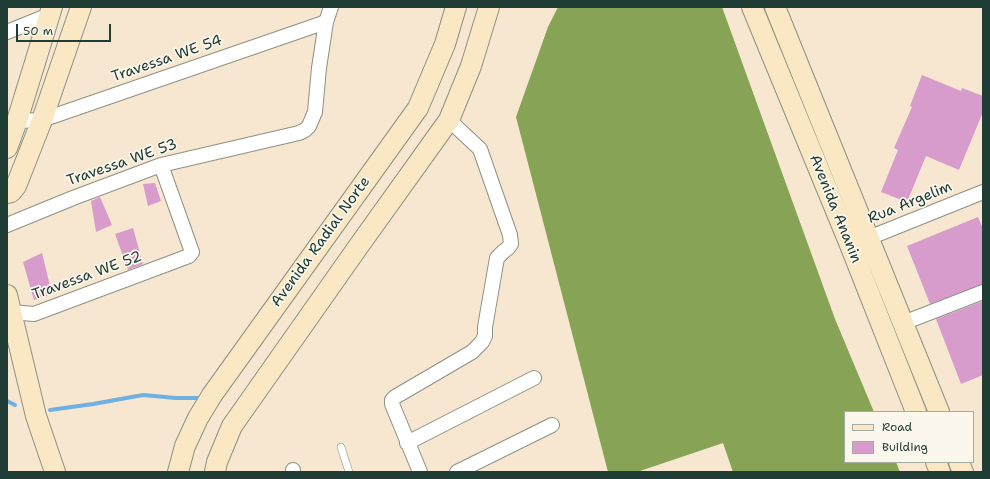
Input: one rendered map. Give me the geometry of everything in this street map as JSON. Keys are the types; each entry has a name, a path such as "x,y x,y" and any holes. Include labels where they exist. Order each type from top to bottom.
{"main road":[{"path":"7,193 11,192 16,186 42,120 81,7"},
{"name":"Avenida Radial Norte","path":"178,472 185,446 198,418 212,395 418,108 445,44 456,7"},
{"path":"215,472 217,462 232,426 353,253 449,120 471,66 489,7"},
{"name":"Avenida Ananin","path":"752,7 859,242 903,323 939,411"},
{"name":"Avenida Ananin","path":"775,7 859,242 916,411"},
{"path":"7,148 17,121 51,11"},
{"path":"9,303 36,416 55,472"}],"street":[{"path":"326,22 331,7"},
{"path":"7,32 51,11"},
{"name":"Travessa WE 54","path":"17,121 42,120 326,22"},
{"name":"Travessa WE 53","path":"7,225 161,165 299,133 309,126 315,112 319,68 326,22"},
{"path":"420,472 392,404 392,400 472,352 482,342 485,336 485,327 497,258 511,244 510,235 480,149 449,120"},
{"name":"Travessa WE 52","path":"9,303 34,314 189,256 192,252 161,165"},
{"name":"Rua Argelim","path":"859,242 983,192"},
{"path":"903,323 983,292"},
{"path":"408,442 534,378"},
{"path":"457,472 552,425"}],"lane":[{"path":"341,446 349,472"}],"green space":[{"path":"558,7 722,7 835,319 874,411 844,411 844,463 896,463 900,472 733,472 723,443 637,472 608,472 516,117 548,27"}],"building":[{"path":"922,75 961,91 962,88 983,96 983,112 959,170 926,156 907,202 881,192 898,150 894,148 912,107 910,106"},
{"path":"155,183 161,201 148,206 143,184"},
{"path":"100,197 112,225 96,232 91,201"},
{"path":"978,217 983,229 983,284 930,304 907,246"},
{"path":"133,228 143,264 128,270 115,234"},
{"path":"42,253 52,294 34,300 23,262"},
{"path":"983,301 983,375 961,384 936,319"}],"waterway":[{"path":"50,410 143,395 176,398 203,398"},
{"path":"7,401 15,405"}]}
